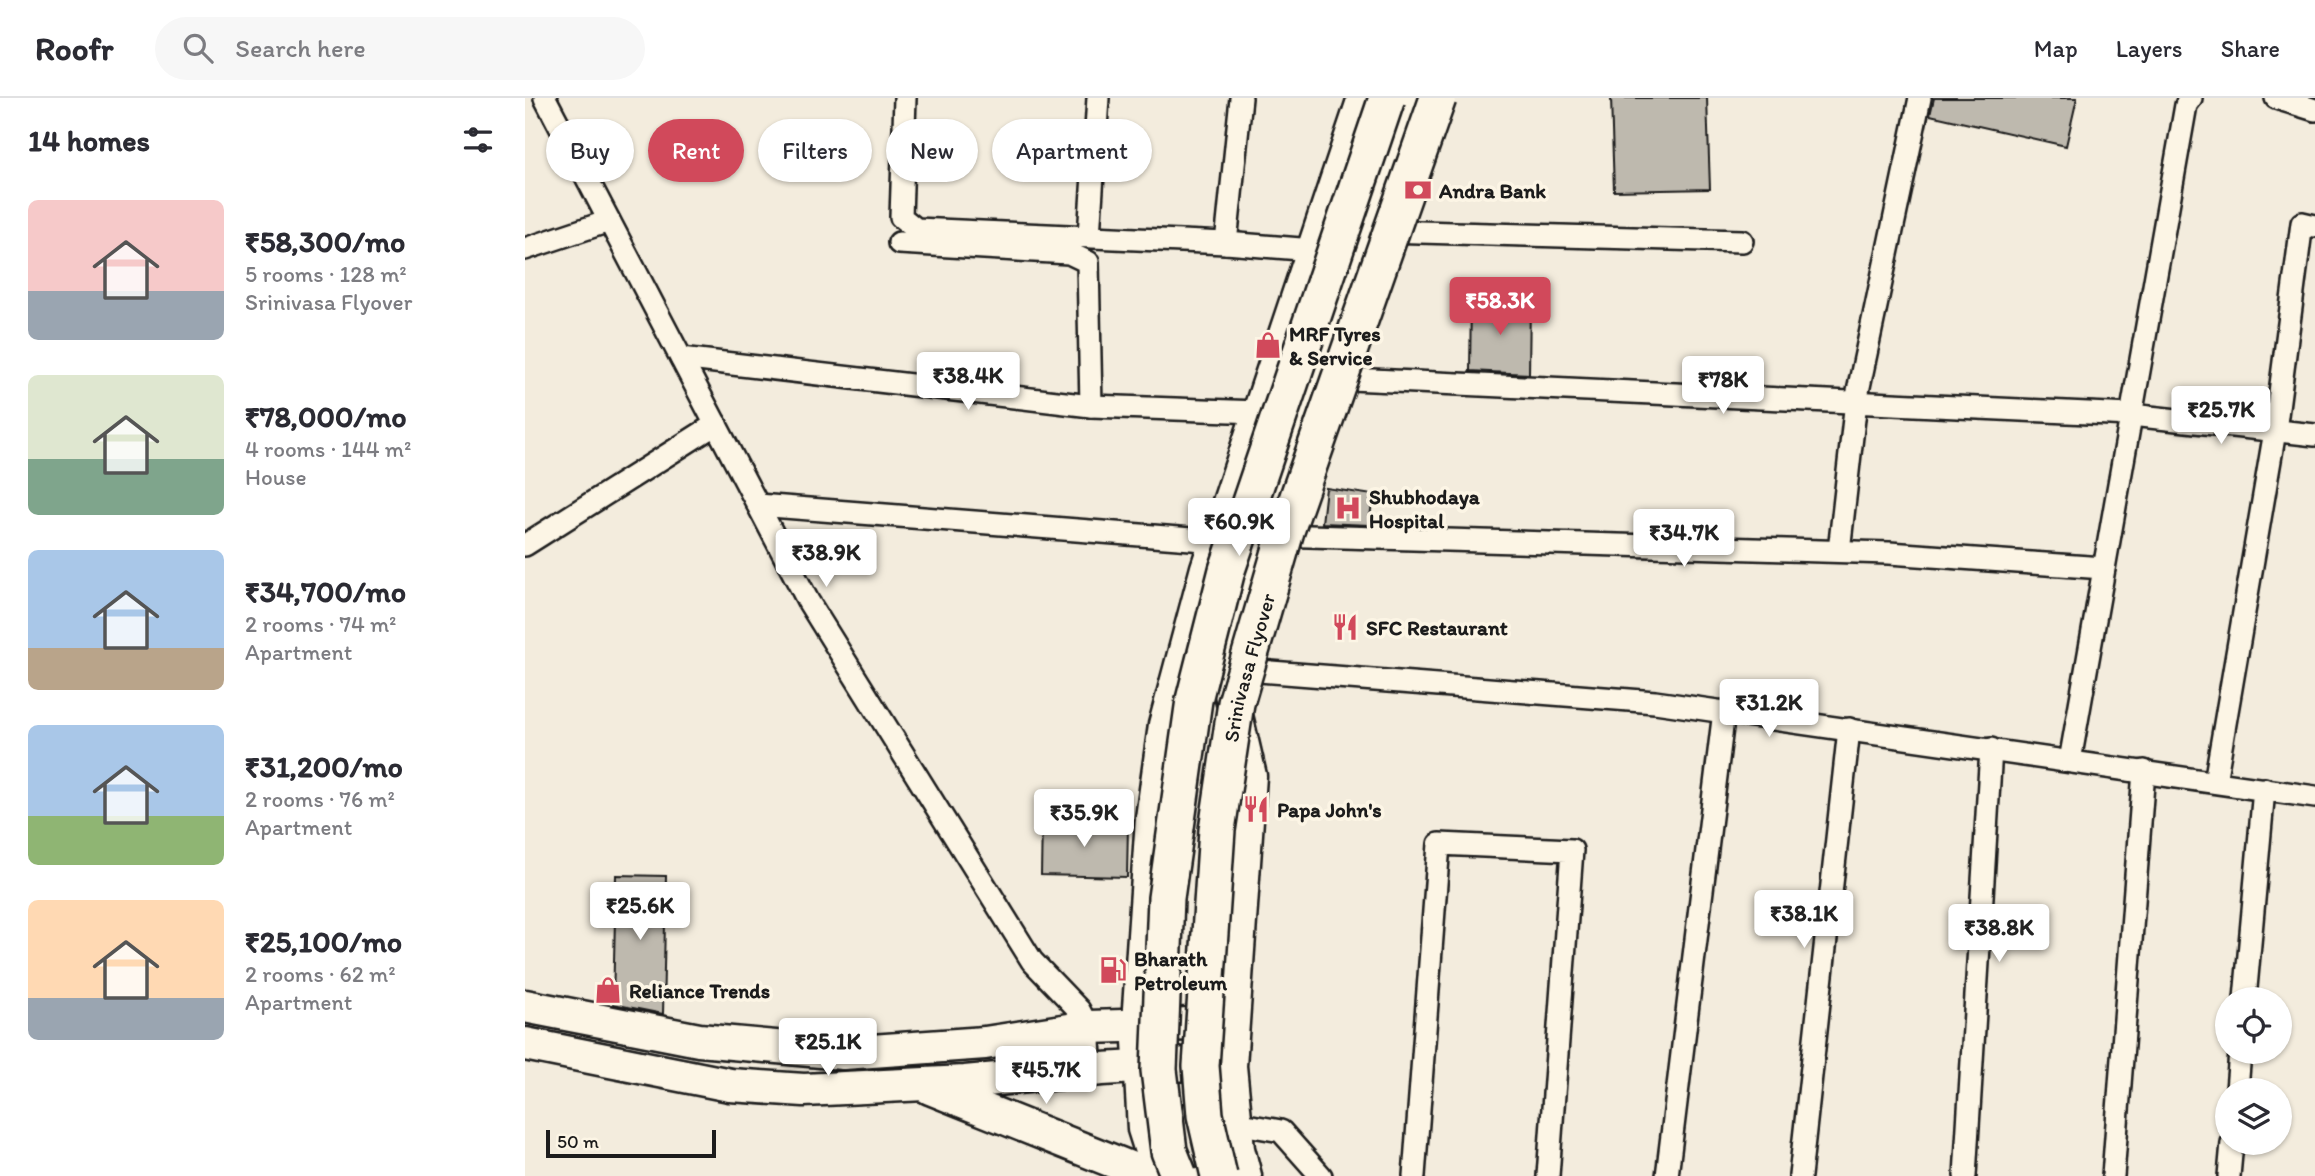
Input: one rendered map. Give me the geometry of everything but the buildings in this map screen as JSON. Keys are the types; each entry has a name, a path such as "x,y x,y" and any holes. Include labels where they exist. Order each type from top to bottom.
{"main road":[{"name":"Srinivasa Flyover","path":"1179,1176 1169,1151 1159,1070 1166,898 1194,700 1227,569 1387,98"},
{"name":"Srinivasa Flyover","path":"1219,1176 1205,1115 1201,1066 1217,830 1236,703 1286,531 1438,98"}],"street":[{"path":"545,98 808,601 1032,961 1079,1010 1088,1027 1091,1070"},
{"path":"905,98 901,217 916,229 1226,243 1313,250"},
{"path":"1089,236 1098,98"},
{"path":"1226,243 1241,98"},
{"path":"1159,1176 1144,1129 1138,1024 1152,818 1165,724 1217,541 1364,98"},
{"path":"1245,1176 1235,1123 1230,1062 1250,776 1225,668 1233,632 1412,98"},
{"path":"1839,551 1856,401 1920,98"},
{"path":"2070,761 2186,104 2191,98"},
{"path":"2276,98 2315,110"},
{"path":"525,249 609,220"},
{"path":"2215,782 2276,431 2302,223 2315,226"},
{"path":"1368,230 1742,241"},
{"path":"899,243 1069,253 1088,262 1091,406"},
{"path":"681,358 1091,406 1259,412"},
{"path":"1318,378 2131,415 2315,435"},
{"path":"525,545 716,424"},
{"path":"758,505 1217,541"},
{"path":"1265,535 1839,551 2104,568"},
{"path":"1225,668 1641,701 2315,797"},
{"path":"1667,1176 1724,711"},
{"path":"1800,1176 1849,729"},
{"path":"1965,1176 1991,749"},
{"path":"2113,1176 2144,771"},
{"path":"2246,987 2264,789"},
{"path":"1414,1176 1439,844 1572,849 1548,1176"},
{"path":"526,1011 699,1040 843,1053 985,1043 1088,1027 1233,1023"},
{"path":"525,1044 730,1085 804,1090 1230,1062"},
{"path":"922,1084 1150,1176"},
{"path":"1235,1123 1281,1131 1321,1176"},
{"path":"2229,1176 2231,1155"}],"place":[{"name":"Andra Bank","path":"1418,190"},
{"name":"MRF Tyres & Service","path":"1268,345"},
{"name":"Shubhodaya Hospital","path":"1348,508"},
{"name":"SFC Restaurant","path":"1345,627"},
{"name":"Papa John's","path":"1256,809"},
{"name":"Bharath Petroleum","path":"1113,970"},
{"name":"Reliance Trends","path":"608,990"}]}
